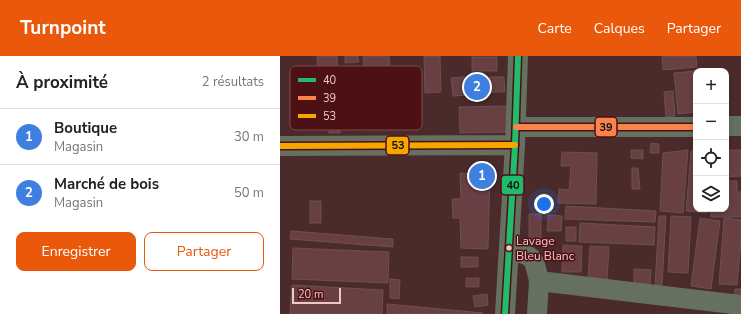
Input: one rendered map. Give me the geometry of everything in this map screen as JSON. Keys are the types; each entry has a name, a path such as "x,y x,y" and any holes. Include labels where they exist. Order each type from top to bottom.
{"street":[{"path":"505,314 516,136 518,56"},
{"path":"729,126 741,126"},
{"path":"280,146 693,127"},
{"path":"509,250 529,255 534,262 538,281 537,314"},
{"path":"538,281 741,305"}],"building":[{"path":"317,56 337,56 338,66 318,66"},
{"path":"345,56 358,56 359,62 345,63"},
{"path":"363,56 389,56 390,66 364,66"},
{"path":"424,56 440,56 441,92 425,93"},
{"path":"662,56 696,56 697,67 663,70"},
{"path":"472,57 497,57 497,71 472,71"},
{"path":"693,71 693,112 678,114 674,73"},
{"path":"473,76 475,95 453,96 451,78"},
{"path":"490,77 504,77 505,92 490,92"},
{"path":"673,91 675,116 666,117 664,92"},
{"path":"508,106 508,132 460,133 459,107"},
{"path":"329,130 340,130 340,133 329,133"},
{"path":"651,143 659,144 659,153 650,153"},
{"path":"631,150 643,150 643,159 631,158"},
{"path":"688,150 683,213 660,211 663,153"},
{"path":"729,150 741,150 741,176 729,177"},
{"path":"691,151 693,151 693,212 686,211"},
{"path":"562,152 597,153 596,204 558,203 559,189 569,190 571,166 561,166"},
{"path":"632,168 638,168 640,189 632,189"},
{"path":"460,173 490,174 488,249 461,248 460,218 453,218 452,199 461,199"},
{"path":"729,181 737,181 737,192 741,192 741,217 711,217 711,212 729,212"},
{"path":"310,201 321,201 321,223 310,223"},
{"path":"566,206 656,211 655,222 565,219"},
{"path":"529,214 541,214 541,241 529,241"},
{"path":"548,215 562,216 561,231 547,231"},
{"path":"659,216 666,216 662,285 655,285"},
{"path":"671,216 691,217 688,273 668,272"},
{"path":"700,218 720,221 711,289 691,286"},
{"path":"724,218 741,220 741,240 737,285 719,284"},
{"path":"580,223 655,227 654,245 579,242"},
{"path":"566,227 576,227 576,241 566,241"},
{"path":"291,231 393,239 393,247 290,239"},
{"path":"563,245 582,246 581,272 562,272"},
{"path":"590,246 609,247 607,280 588,279"},
{"path":"293,248 389,252 388,283 292,279"},
{"path":"461,257 478,257 478,267 461,267"},
{"path":"634,269 651,270 650,288 634,288"},
{"path":"466,278 479,278 479,287 466,287"},
{"path":"390,279 400,280 399,299 390,298"},
{"path":"292,285 383,290 382,314 290,314"},
{"path":"735,289 741,289 741,299 734,299"},
{"path":"487,294 488,305 475,307 473,296"},
{"path":"387,304 483,313 483,314 387,314"}],"transit line":[{"name":"40","path":"505,314 515,145 518,56"},
{"name":"39","path":"516,127 693,127"},
{"name":"53","path":"280,146 515,145"}],"place":[{"name":"Marché de bois","path":"477,87"},
{"name":"Boutique","path":"482,176"},
{"name":"Lavage Bleu Blanc","path":"509,248"}]}
